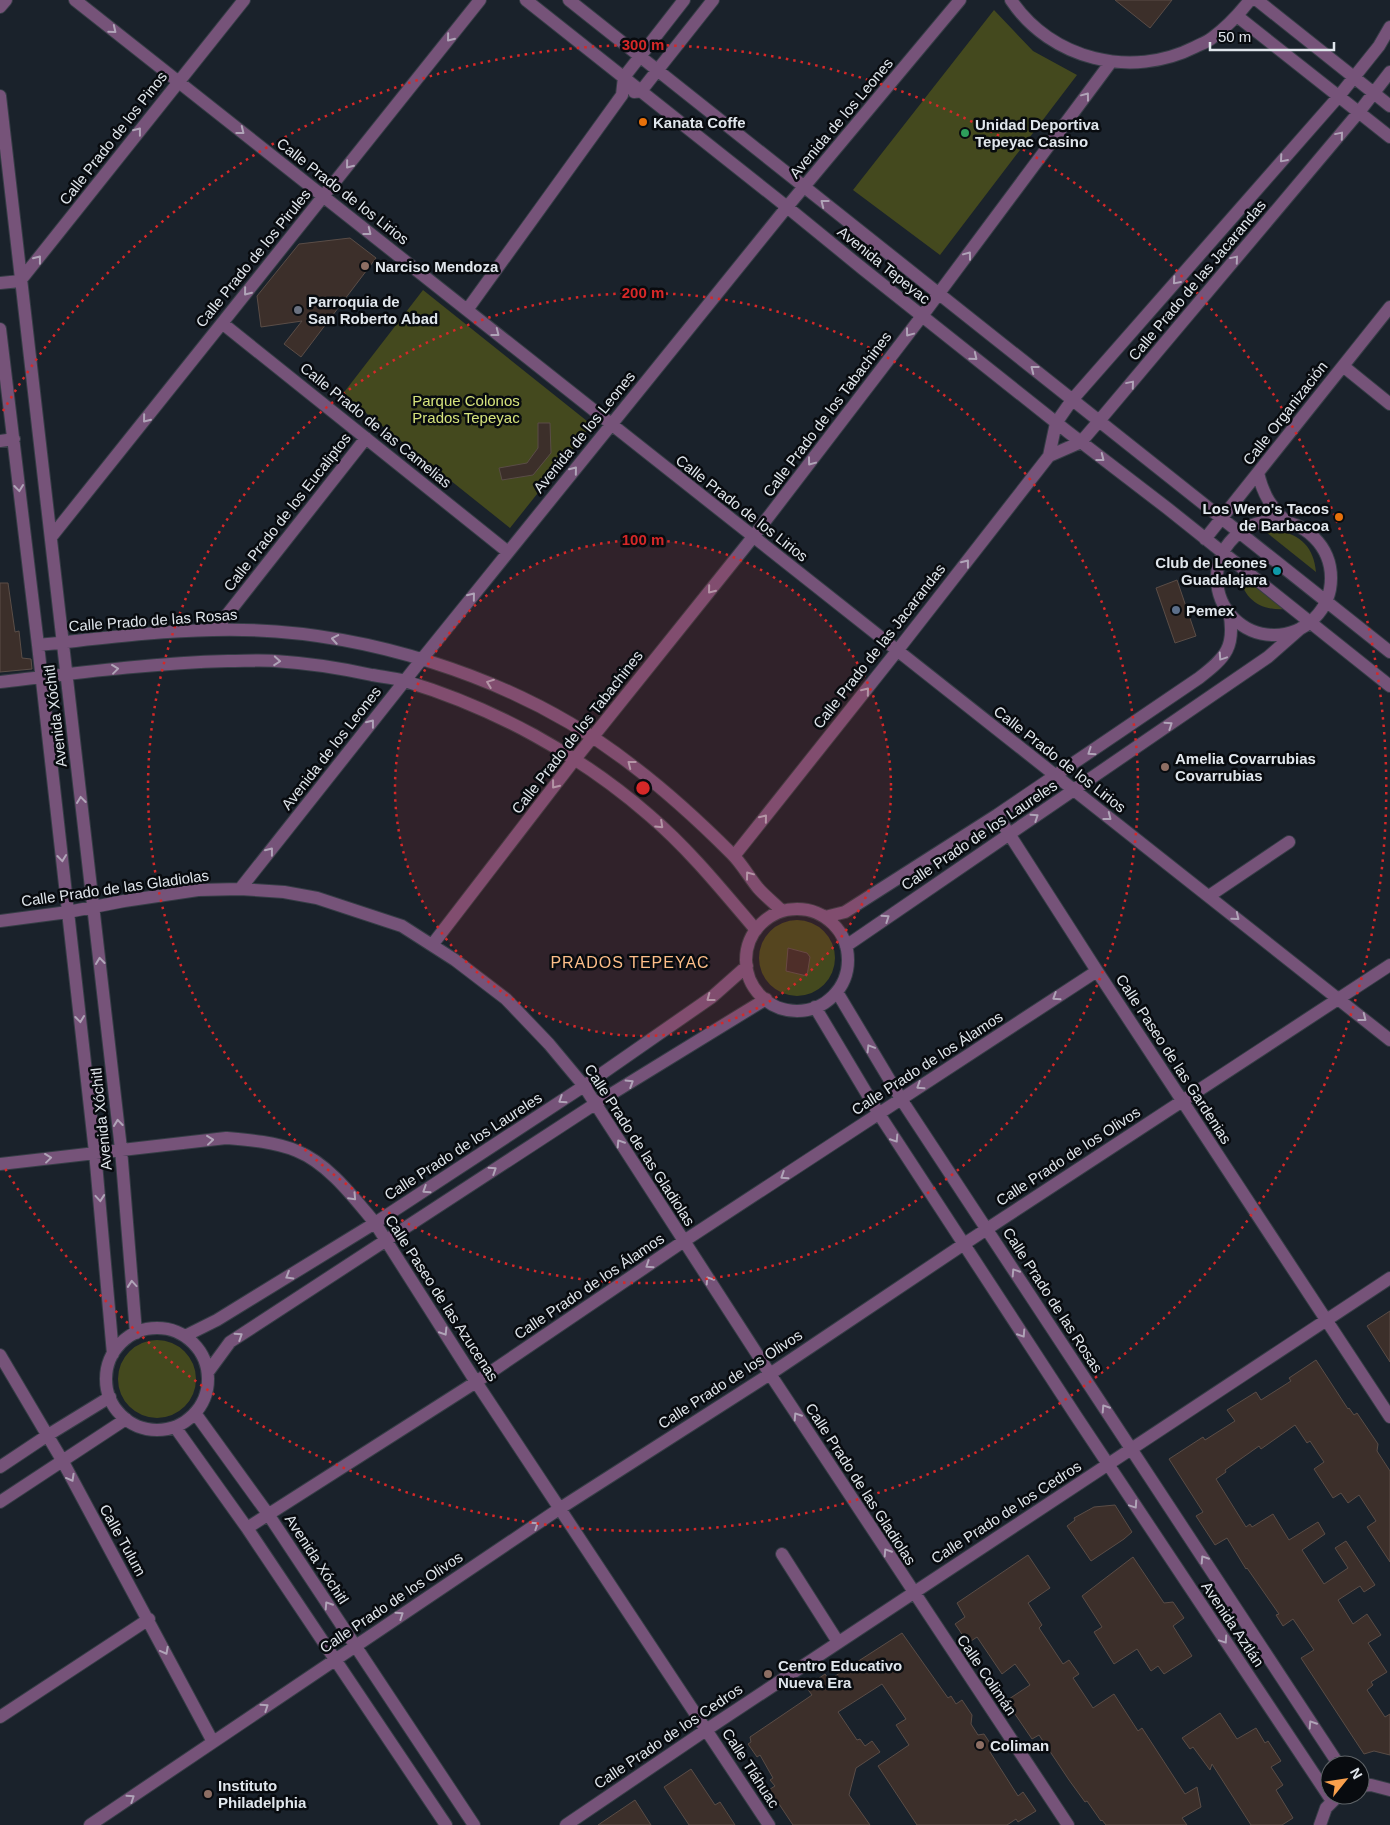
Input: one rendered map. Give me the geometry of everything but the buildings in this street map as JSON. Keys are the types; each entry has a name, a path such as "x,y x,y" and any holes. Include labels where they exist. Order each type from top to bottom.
{"street":[{"path":"0,8 6,0"},
{"name":"Calle Prado de los Lirios","path":"75,0 1390,1040"},
{"name":"Calle Prado de los Pinos","path":"20,281 244,0"},
{"name":"Calle Prado de los Pirules","path":"52,536 480,0"},
{"name":"Avenida Tepeyac","path":"526,0 787,206 1056,423 1223,553 1305,625 1390,686"},
{"name":"Avenida Tepeyac","path":"569,0 1390,652"},
{"path":"467,310 622,95 624,77 684,0"},
{"path":"622,95 641,90 713,0"},
{"name":"Avenida de los Leones","path":"240,889 404,681 787,206 960,0"},
{"path":"1011,0 1037,30 1060,45 1084,56 1111,62 1146,63 1180,55 1211,39 1237,16 1250,0"},
{"path":"1257,0 1390,106"},
{"path":"1237,16 1390,137"},
{"name":"Calle Prado de las Jacarandas","path":"734,856 1049,456 1056,423 1072,400 1339,96 1379,46 1390,27"},
{"name":"Calle Prado de los Tabachines","path":"432,945 575,759 754,537 922,316 1111,62"},
{"name":"Calle Prado de las Jacarandas","path":"1049,456 1080,442 1099,421 1359,112 1390,72"},
{"name":"Avenida Xóchitl","path":"0,96 121,1149 136,1333"},
{"path":"0,283 20,281"},
{"name":"Calle Organización","path":"1205,539 1390,307"},
{"name":"Calle Prado de las Camelias","path":"222,323 508,552"},
{"name":"Avenida Xóchitl","path":"0,329 96,1152 113,1354"},
{"path":"1343,366 1390,404"},
{"name":"Calle Prado de los Eucaliptos","path":"215,630 366,438"},
{"path":"0,441 14,439"},
{"path":"1258,473 1261,488 1267,501 1276,513 1288,523"},
{"path":"1262,522 1288,523 1297,526 1314,537 1325,553 1331,572 1329,592 1322,609 1305,625 1290,632 1267,634 1246,626 1229,611 1220,593 1218,573 1223,553 1240,532 1262,522"},
{"name":"Calle Prado de los Laureles","path":"824,917 845,912 1056,776 1199,678 1220,662 1228,648 1231,636 1229,611"},
{"name":"Calle Prado de los Laureles","path":"846,946 1268,657 1305,625"},
{"name":"Calle Prado de las Rosas","path":"38,645 215,630 265,631 333,638 422,659 496,685 559,717 593,737 629,763 663,791 734,856 759,889 782,911"},
{"path":"0,682 191,662 273,661 332,667 404,681 482,710 530,733 575,759 614,786 677,840 709,874 756,930"},
{"name":"Calle Paseo de las Gardenias","path":"997,815 1097,971 1390,1417"},
{"path":"1209,896 1289,842"},
{"name":"Calle Prado de las Gladiolas","path":"0,921 68,912 198,890 240,889 284,892 324,900 402,926 455,960 506,999 549,1044 584,1086 913,1593"},
{"path":"804,909 824,917 838,929 846,946 848,955 846,975 837,992 827,1001 816,1007 798,1010 781,1008 766,999 753,985 747,966 748,948 756,930 772,916 782,911 804,909"},
{"name":"Calle Prado de los Olivos","path":"90,1825 559,1508 770,1374 964,1244 1390,965"},
{"name":"Calle Prado de los Laureles","path":"185,1336 217,1320 375,1223 584,1086 712,997 747,966"},
{"name":"Calle Prado de los Álamos","path":"247,1528 476,1382 684,1241 1097,971"},
{"name":"Calle Prado de las Rosas","path":"837,992 901,1099 1132,1448"},
{"path":"208,1372 230,1342 595,1104 766,999"},
{"path":"816,1007 879,1114 1107,1464"},
{"name":"Calle Paseo de las Azucenas","path":"0,1164 226,1138 262,1141 298,1151 328,1170 375,1223 476,1382 706,1730"},
{"name":"Calle Prado de los Cedros","path":"566,1825 838,1642 1390,1278"},
{"path":"156,1329 171,1331 185,1336 200,1352 208,1372 205,1398 195,1413 182,1424 175,1427 154,1430 144,1428 126,1419 110,1397 107,1380 113,1354 123,1342 136,1333 156,1329"},
{"name":"Calle Tulum","path":"0,1355 62,1460 213,1742"},
{"path":"0,1467 110,1397"},
{"name":"Avenida Xóchitl","path":"195,1413 268,1514 474,1825"},
{"path":"0,1502 126,1419"},
{"path":"175,1427 247,1528 446,1825"},
{"name":"Avenida Aztlán","path":"1132,1448 1332,1755"},
{"name":"Avenida Aztlán","path":"1107,1464 1320,1776"},
{"path":"782,1554 838,1642"},
{"name":"Calle Colimán","path":"913,1593 1068,1825"},
{"path":"0,1717 148,1620"},
{"name":"Calle Tláhuac","path":"706,1730 769,1825"},
{"path":"1370,1785 1390,1790"},
{"path":"1320,1825 1322,1816 1330,1805"}],"green space":[{"name":"Unidad Deportiva Tepeyac Casino","path":"994,10 1033,51 1077,75 940,255 853,190"},
{"name":"Parque Colonos Prados Tepeyac","path":"423,290 592,425 510,528 341,393 345,391"},
{"path":"1277,531 1293,535 1305,544 1315,563 1316,572 1266,532"},
{"path":"1238,573 1286,609 1268,608 1254,602 1244,590"},
{"path":"790,920 804,920 818,926 829,937 835,951 832,973 824,985 804,996 790,996 776,990 765,979 759,965 759,951 765,937 776,926"},
{"path":"149,1340 165,1340 179,1346 190,1357 196,1371 196,1387 190,1401 179,1412 165,1418 149,1418 135,1412 124,1401 118,1387 118,1371 124,1357 135,1346"}],"place":[{"name":"Kanata Coffe","path":"643,122"},
{"name":"Unidad Deportiva Tepeyac Casino","path":"965,133"},
{"name":"Narciso Mendoza","path":"365,266"},
{"name":"Parroquia de San Roberto Abad","path":"298,310"},
{"name":"Los Wero's Tacos de Barbacoa","path":"1339,517"},
{"name":"Club de Leones Guadalajara","path":"1277,571"},
{"name":"Pemex","path":"1176,610"},
{"name":"Amelia Covarrubias Covarrubias","path":"1165,767"},
{"name":"Centro Educativo Nueva Era","path":"768,1674"},
{"name":"Coliman","path":"980,1745"},
{"name":"Instituto Philadelphia","path":"208,1794"}],"district":[{"name":"PRADOS TEPEYAC","path":"630,962"}]}
